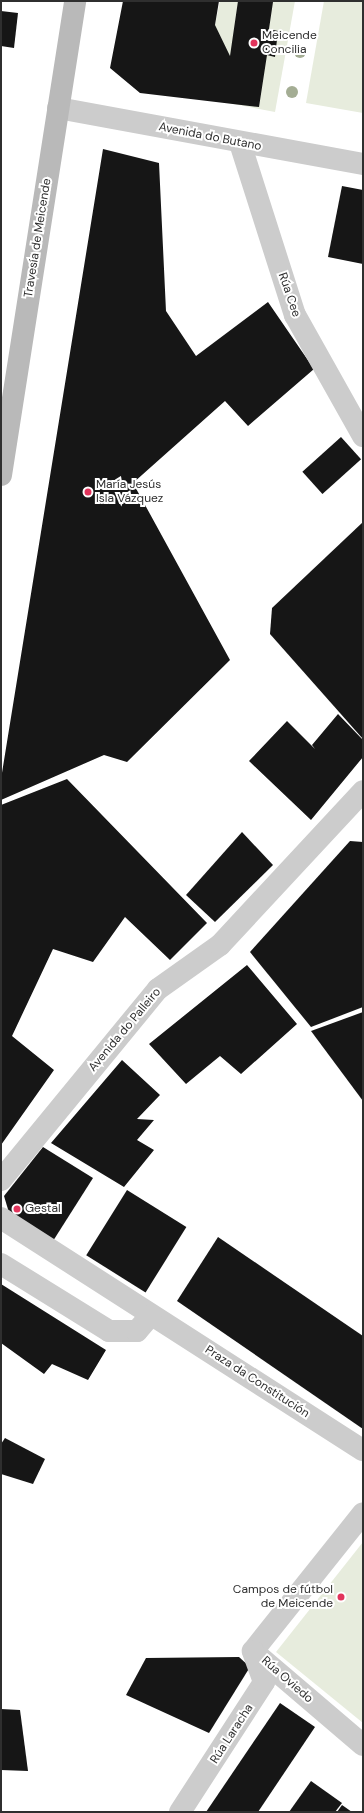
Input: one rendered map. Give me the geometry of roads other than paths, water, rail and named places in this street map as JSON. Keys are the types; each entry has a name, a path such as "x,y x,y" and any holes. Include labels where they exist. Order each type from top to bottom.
{"main road":[{"name":"Travesía de Meicende","path":"1,475 75,1"}],"street":[{"name":"Avenida do Butano","path":"58,108 240,143 363,164"},
{"name":"Rúa Cee","path":"240,143 295,315 363,436"},
{"name":"Avenida do Palleiro","path":"1,1180 158,989 220,945 362,797"},
{"name":"Praza da Constitución","path":"1,1218 363,1450"},
{"path":"1,1264 110,1331 137,1331 151,1314"},
{"name":"Rúa Oviedo","path":"363,1513 253,1651 363,1745"},
{"name":"Rúa Laracha","path":"180,1812 264,1682 253,1651"}],"place":[{"name":"Meicende Concilia","path":"254,43"},
{"name":"María Jesús Isla Vázquez","path":"88,492"},
{"name":"Gestal","path":"17,1209"},
{"name":"Campos de fútbol de Meicende","path":"341,1597"}]}
